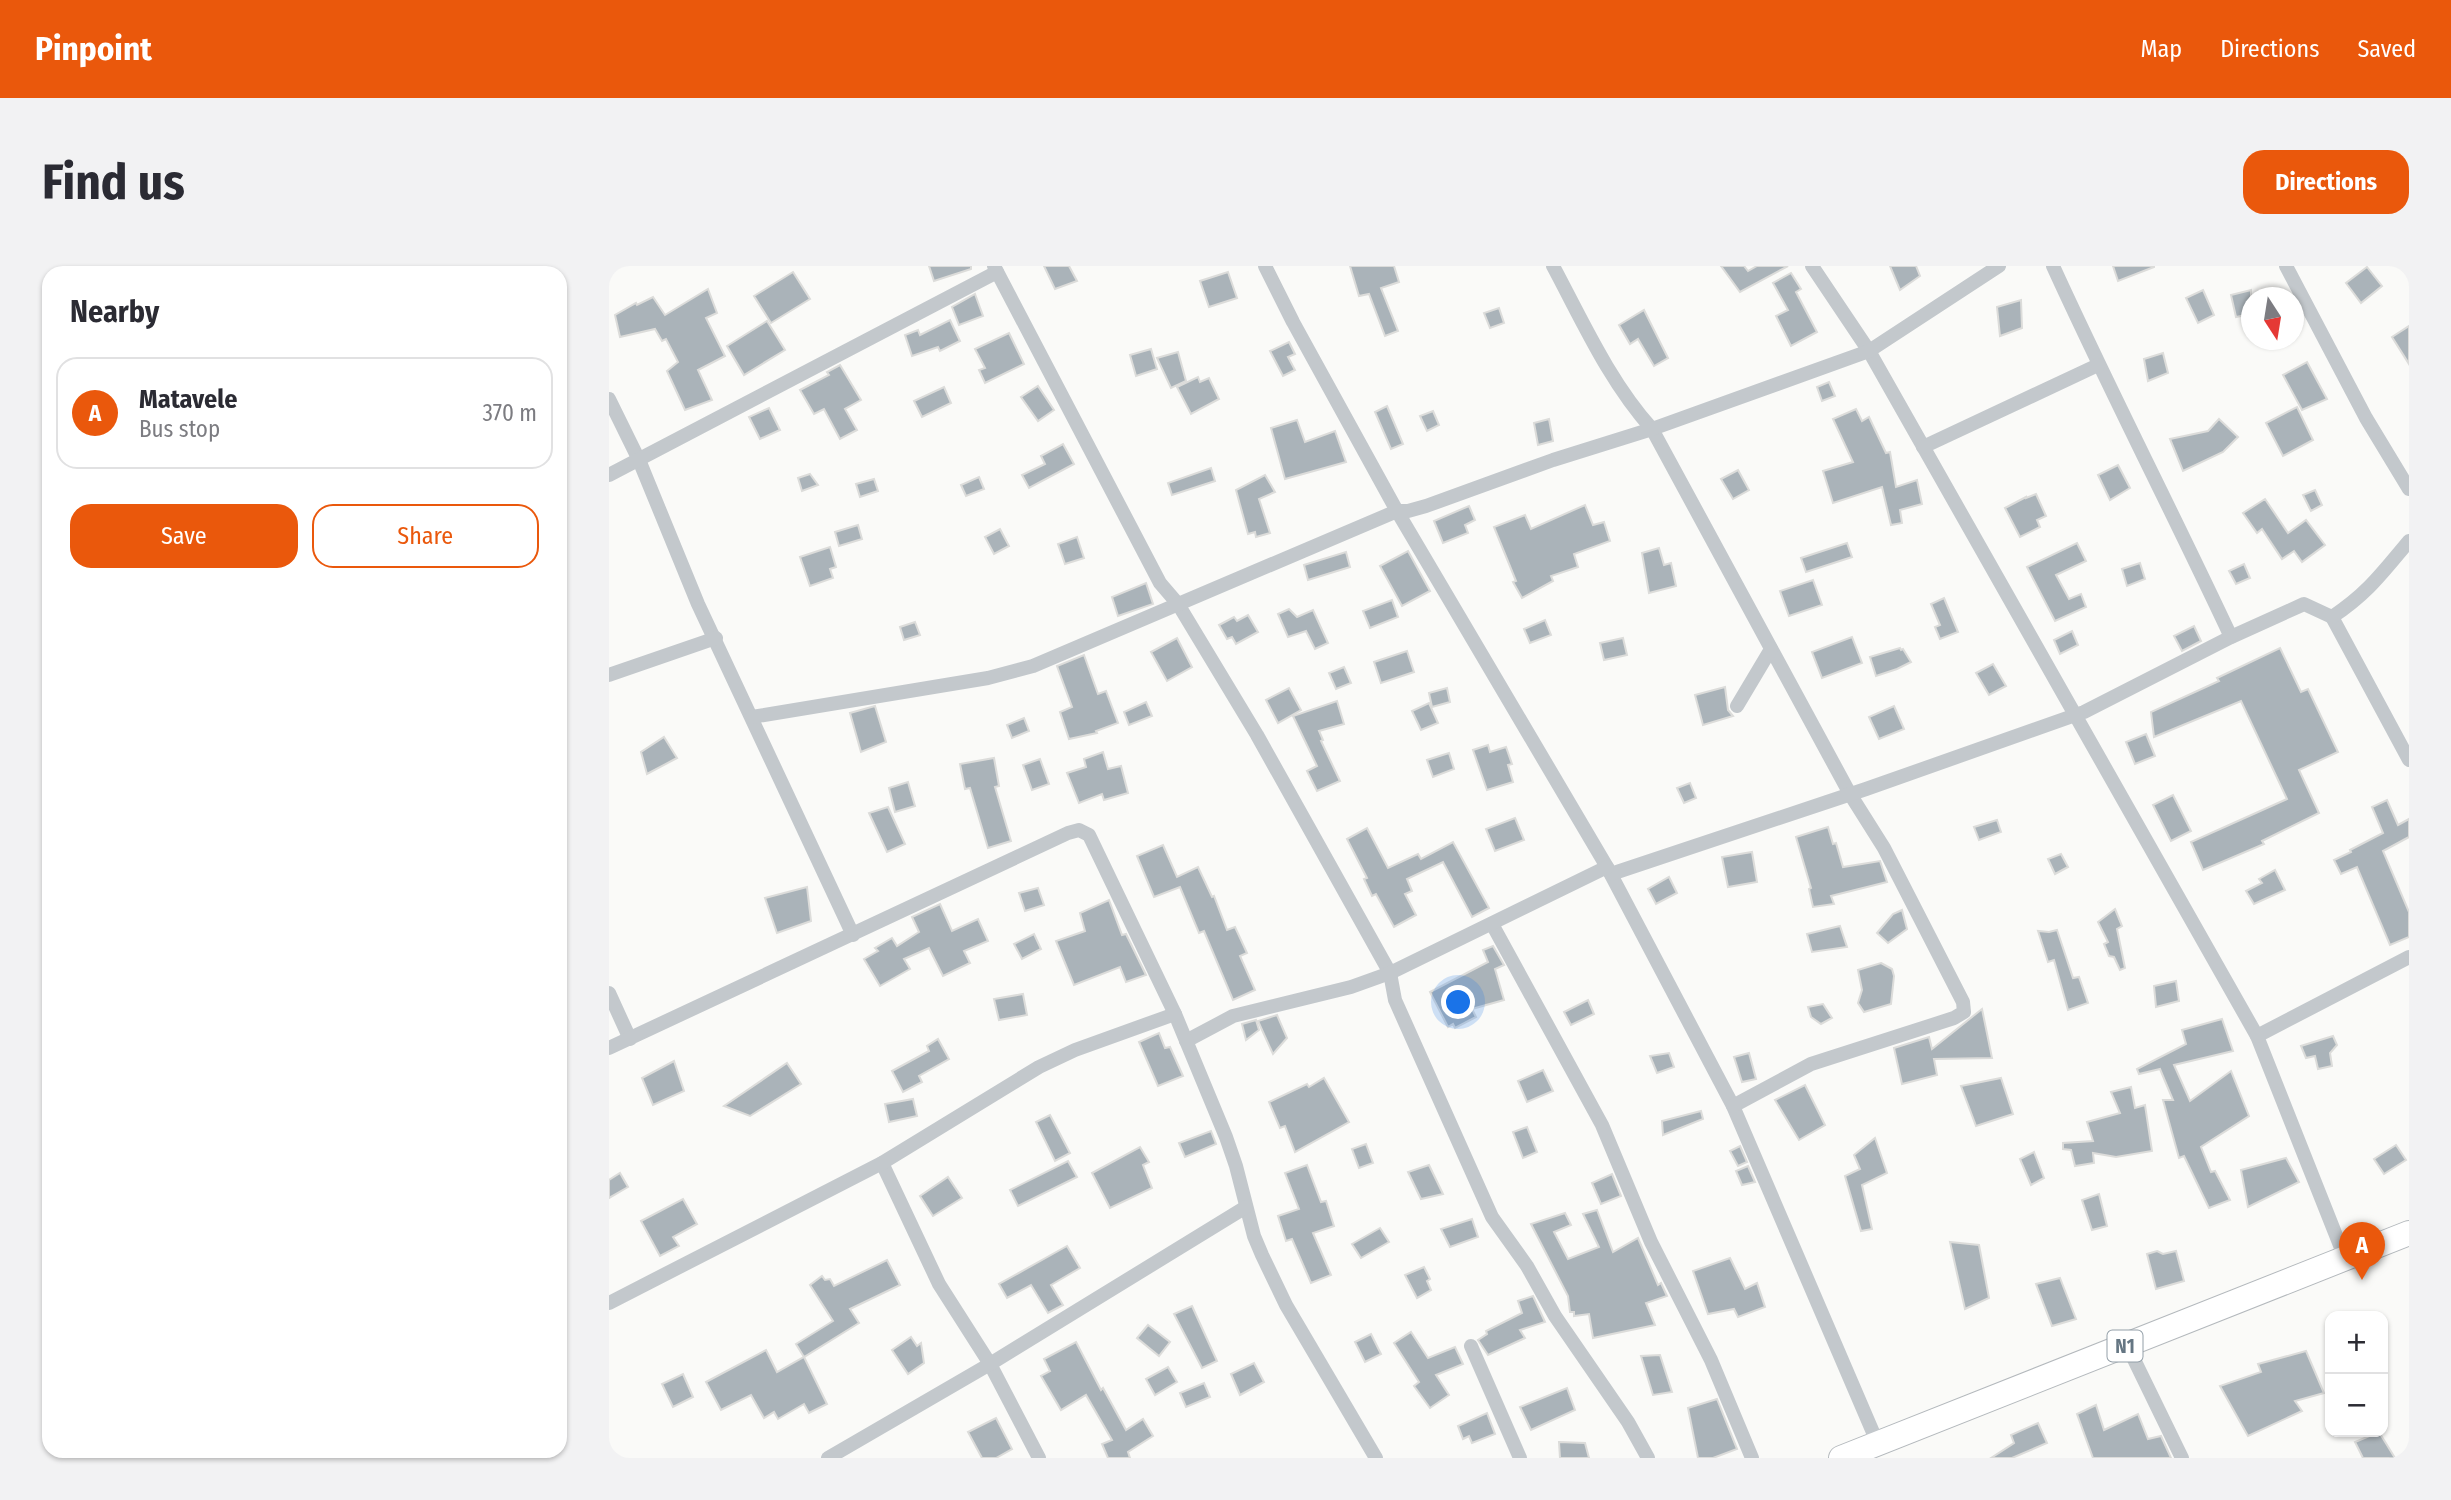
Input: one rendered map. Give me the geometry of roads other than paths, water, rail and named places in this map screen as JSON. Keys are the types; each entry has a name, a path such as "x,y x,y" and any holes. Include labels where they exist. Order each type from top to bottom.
{"highway":[{"name":"N1","path":"1841,1458 2409,1233"}],"street":[{"path":"1265,266 1397,510 1609,870 1733,1107 1878,1444"},
{"path":"1553,266 1627,399 1653,429 1850,794 1884,848 1963,1002 1963,1012 1954,1018 1811,1064 1733,1107"},
{"path":"1812,266 1869,351 2257,1036 2345,1258"},
{"path":"752,718 988,678 1033,666 1397,510 1408,511 1426,506 1553,460 1653,429 1869,351 1999,266"},
{"path":"2053,266 2098,365 2178,523 2231,637"},
{"path":"2286,266 2366,418 2409,489"},
{"path":"609,475 996,269 1160,583 1178,604 1257,735 1390,973 1395,1000 1492,1217 1527,1266 1580,1354 1628,1422 1648,1458"},
{"path":"1923,447 2098,365"},
{"path":"609,399 639,460 690,584 853,935"},
{"path":"2332,617 2353,603 2376,582 2409,541"},
{"path":"1186,1041 1233,1016 1350,987 1390,973 1609,870 1850,794 2074,716 2231,637 2304,604 2332,617 2409,760"},
{"path":"609,675 716,638"},
{"path":"1737,706 1771,649"},
{"path":"609,1048 1068,833 1080,830 1089,835 1175,1014 1236,1166 1254,1236 1286,1305 1376,1458"},
{"path":"1492,923 1601,1125 1651,1242 1711,1360 1752,1458"},
{"path":"2257,1036 2409,957"},
{"path":"609,993 630,1039"},
{"path":"609,1303 882,1163 1039,1067 1075,1050 1175,1014"},
{"path":"882,1163 939,1284 990,1364 1039,1458"},
{"path":"828,1458 990,1364 1246,1207"},
{"path":"2127,1345 2182,1458"},
{"path":"1471,1346 1520,1458"}],"place":[{"name":"Matavele","path":"2362,1280"}]}
